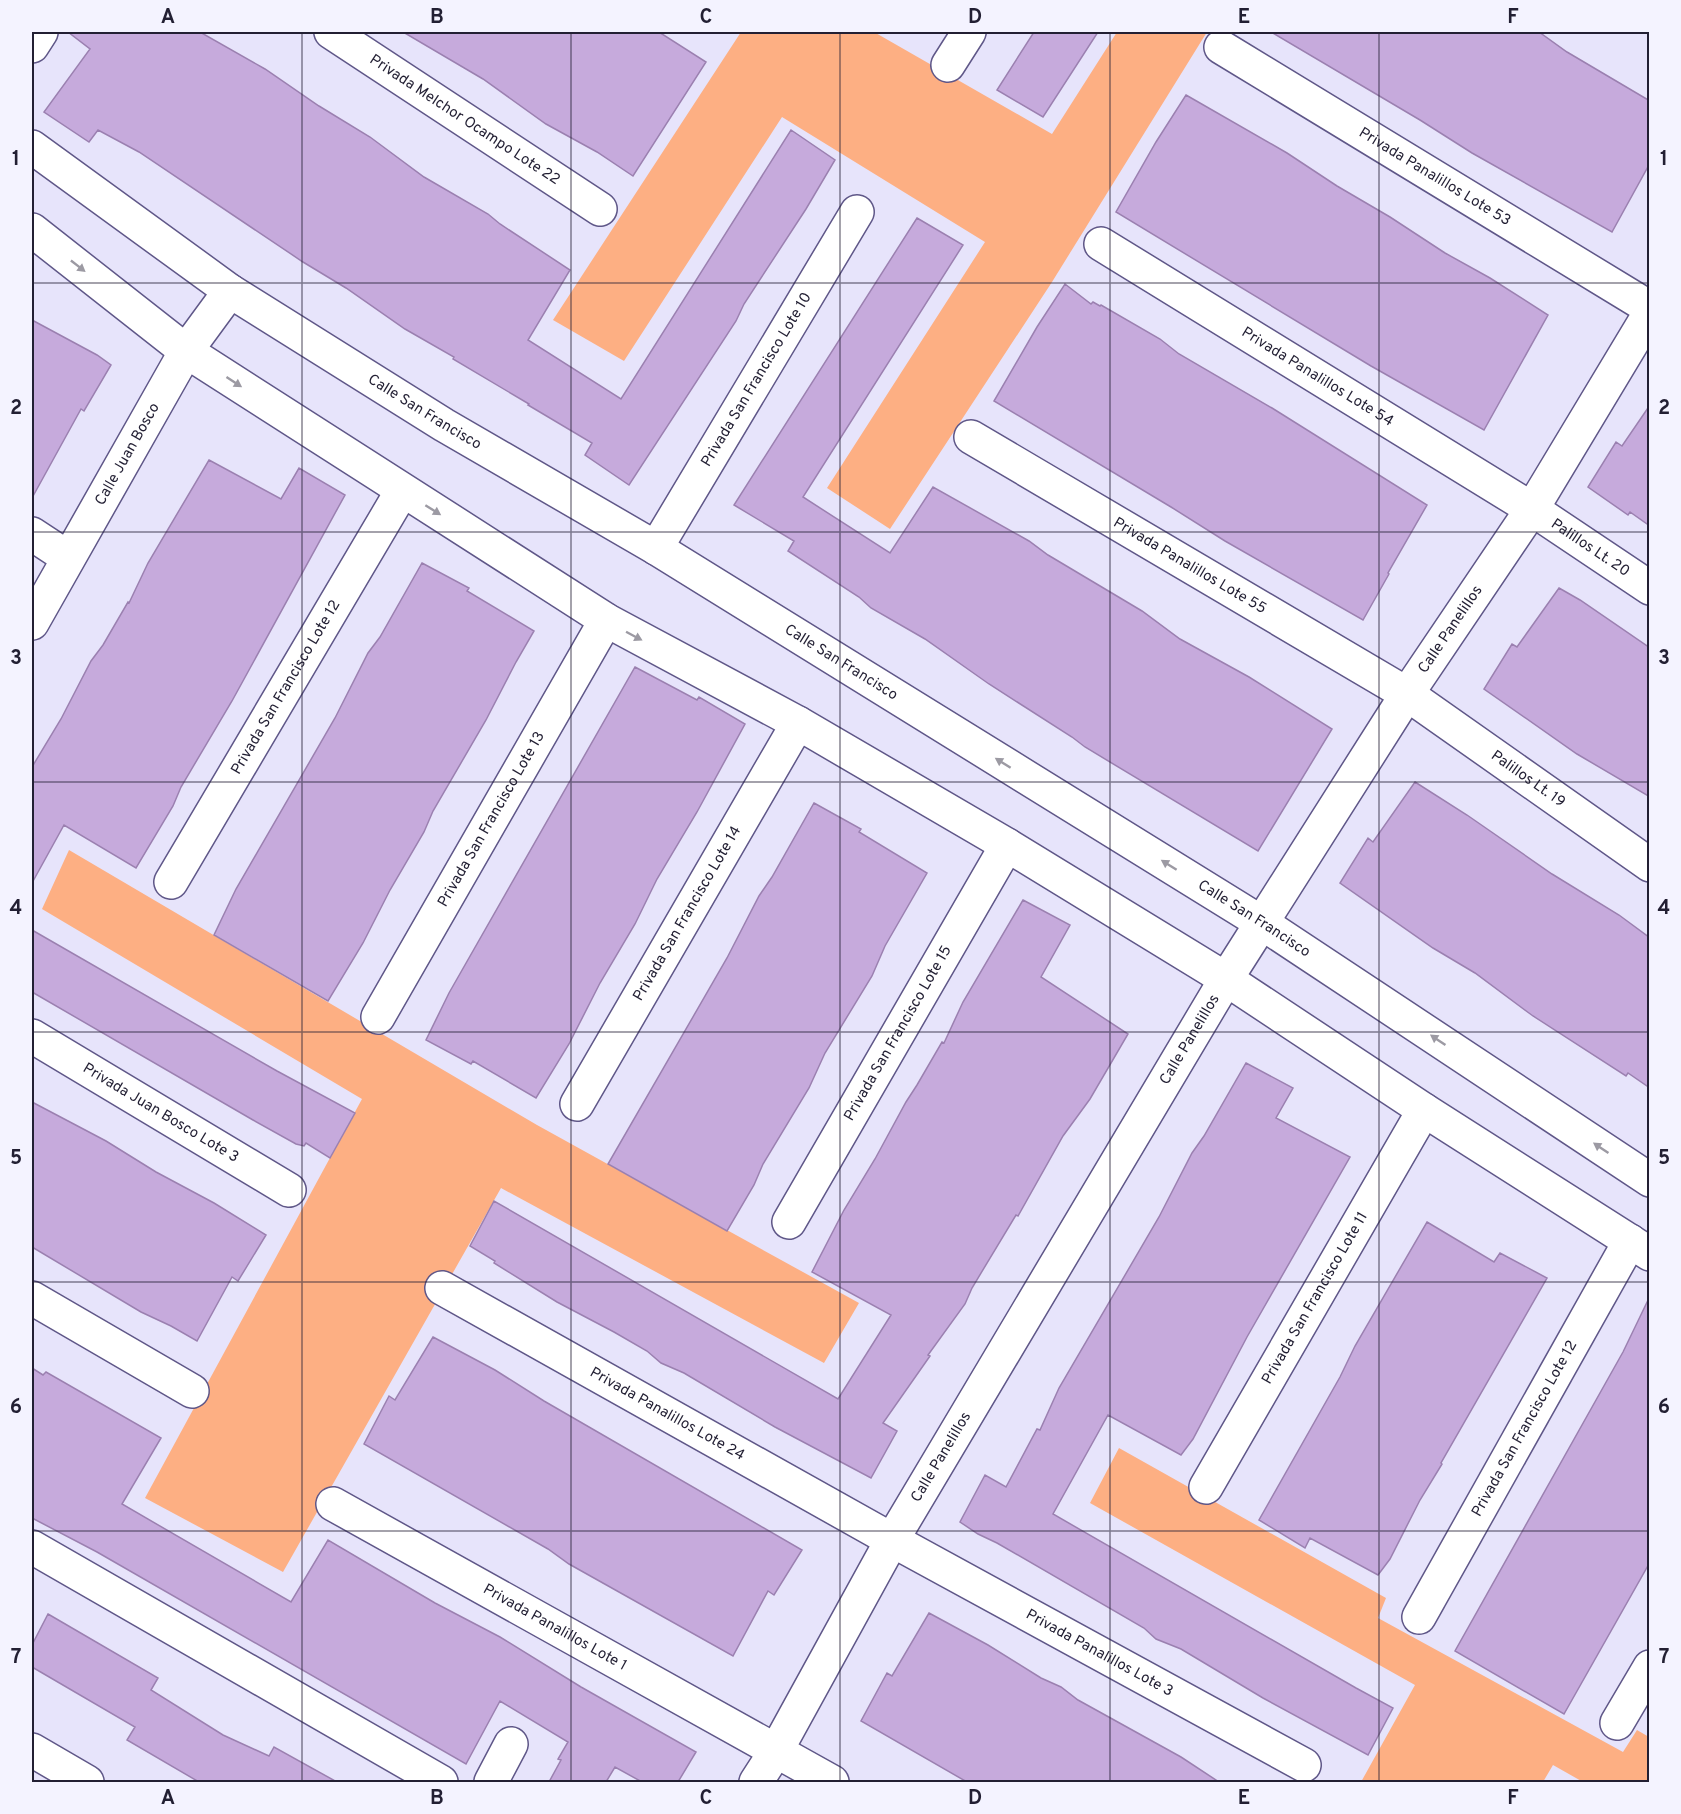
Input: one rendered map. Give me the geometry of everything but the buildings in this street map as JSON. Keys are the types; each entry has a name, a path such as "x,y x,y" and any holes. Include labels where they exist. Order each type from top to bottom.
{"street":[{"path":"32,45 41,32"},
{"name":"Privada Melchor Ocampo Lote 22","path":"331,32 600,209"},
{"path":"948,65 969,32"},
{"name":"Privada Panalillos Lote 53","path":"1221,47 1650,308"},
{"name":"Calle San Francisco","path":"32,147 230,291 444,425 656,548 1262,923 1650,1180"},
{"name":"Privada San Francisco Lote 10","path":"656,548 857,212"},
{"path":"32,230 186,351 402,491 606,620 798,723 1007,845 1226,979 1424,1110 1640,1247"},
{"name":"Privada Panalillos Lote 54","path":"1101,244 1532,508"},
{"name":"Calle Juan Bosco","path":"32,623 186,351 230,291"},
{"name":"Calle Panelillos","path":"756,1782 776,1751 892,1540 1226,979 1407,694 1532,508 1650,313"},
{"name":"Privada Panalillos Lote 55","path":"971,437 1407,694"},
{"name":"Privada San Francisco Lote 12","path":"171,882 402,491"},
{"name":"Palillos Lt. 20","path":"1532,508 1650,588"},
{"path":"32,534 68,557"},
{"name":"Privada San Francisco Lote 13","path":"378,1017 606,620"},
{"name":"Palillos Lt. 19","path":"1407,694 1650,865"},
{"name":"Privada San Francisco Lote 14","path":"577,1104 798,723"},
{"name":"Privada San Francisco Lote 15","path":"789,1222 1007,845"},
{"name":"Privada Juan Bosco Lote 3","path":"32,1036 289,1190"},
{"name":"Privada San Francisco Lote 11","path":"1206,1487 1424,1110"},
{"name":"Privada San Francisco Lote 12","path":"1419,1617 1640,1247"},
{"name":"Privada Panalillos Lote 24","path":"442,1288 892,1540"},
{"path":"32,1298 192,1391"},
{"name":"Privada Panalillos Lote 1","path":"333,1504 832,1782"},
{"name":"Privada Panalillos Lote 3","path":"892,1540 1304,1765"},
{"path":"32,1547 441,1782"},
{"path":"1617,1723 1650,1667"},
{"path":"490,1782 511,1744"},
{"path":"32,1750 87,1782"}],"shaded area":[{"path":"741,32 874,32 1052,134 1117,32 1207,32 1052,282 890,529 827,488 985,242 782,117 624,361 553,320"},
{"path":"69,850 537,1125 859,1303 824,1363 501,1188 283,1572 145,1498 362,1099 42,909"},
{"path":"1119,1448 1386,1598 1378,1618 1623,1752 1637,1730 1649,1737 1649,1782 1583,1782 1553,1765 1543,1782 1361,1782 1415,1685 1090,1503"}]}
